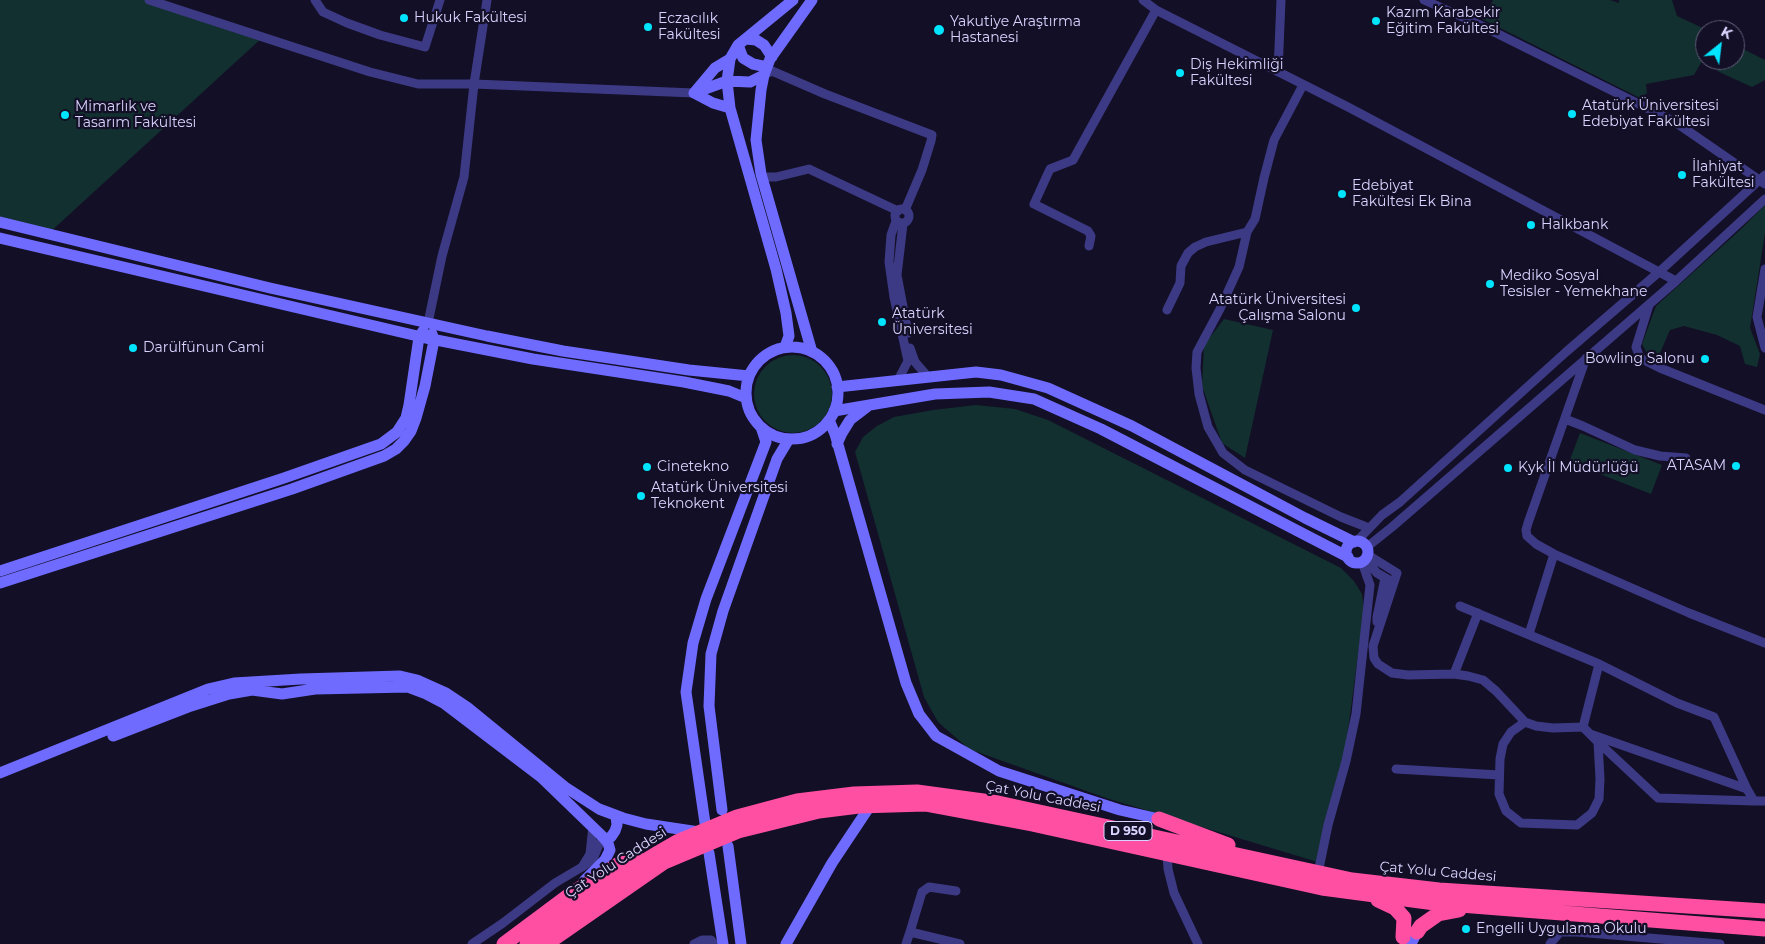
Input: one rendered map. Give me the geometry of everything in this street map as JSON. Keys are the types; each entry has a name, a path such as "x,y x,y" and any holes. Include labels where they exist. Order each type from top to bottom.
{"highway":[{"name":"Çat Yolu Caddesi","path":"526,944 619,877 703,828 797,801 854,794 917,792 998,803 1352,880 1439,890 1765,911"},
{"name":"Çat Yolu Caddesi","path":"546,944 664,862 738,831 819,811 870,806 925,804 1032,824 1322,888 1421,902 1765,929"},
{"path":"1159,819 1267,860"},
{"path":"564,944 630,896 674,857"},
{"path":"504,944 571,894 620,864 649,859"},
{"path":"1408,939 1421,902 1439,890"},
{"path":"1364,894 1395,908 1404,918 1408,939"},
{"path":"1408,939 1421,926 1438,914 1470,906"}],"main road":[{"path":"694,93 715,68 730,59 742,42 793,0"},
{"path":"812,0 769,68 757,115 756,140 762,177 812,352"},
{"path":"742,42 756,40 764,45 769,68"},
{"path":"742,42 743,58 754,64 769,68"},
{"path":"730,59 727,81 730,108 776,269 789,336 785,347"},
{"path":"694,93 727,81 750,82 769,68"},
{"path":"694,93 713,103 730,108"},
{"path":"0,222 270,288 563,351 689,370 748,376"},
{"path":"0,238 419,337 533,359 684,382 729,391 746,398"},
{"path":"0,571 284,478 381,444 397,432 406,418 419,337 428,323"},
{"path":"0,582 292,489 384,456 396,449 411,431 425,386 434,340 428,323"},
{"path":"785,347 797,347 812,352 824,361 833,373 837,387 837,400 831,416 813,434 804,437 789,439 770,433 754,419 746,398 748,376 756,363 768,353 785,347"},
{"path":"837,387 976,372 1001,375 1048,388 1132,426 1305,518 1362,551"},
{"path":"831,416 869,405 935,394 989,392 1034,399 1101,429 1355,562 1362,551"},
{"path":"838,444 850,420 869,405"},
{"path":"831,416 906,682 919,714 936,736 1000,771 1120,810 1159,819"},
{"path":"0,773 208,689 234,683 283,679 400,676 417,680 446,693 565,787 599,809 646,824 703,828 686,692 693,643 706,599 766,442 761,427"},
{"path":"722,810 708,706 711,654 722,611 776,459 789,439"},
{"path":"1348,557 1347,549 1362,551"},
{"path":"282,693 290,689 283,679"},
{"path":"0,781 188,707 229,694 252,690 282,693 315,689 408,687 445,704 542,778 605,839 610,850 605,860 571,894"},
{"path":"786,944 832,863 870,806"},
{"path":"593,826 602,813 613,814"},
{"path":"605,839 611,837 617,826 613,814"},
{"path":"728,846 741,944"},
{"path":"709,853 723,944"}],"street":[{"path":"149,0 370,72 418,84 474,84 694,93"},
{"path":"315,0 323,12 347,23 380,35 424,47 440,0"},
{"path":"428,323 442,256 464,177 474,84 487,0"},
{"path":"1143,0 1156,10 1348,107 1676,281"},
{"path":"1278,72 1281,0"},
{"path":"1318,873 1356,714 1370,585 1362,551 1369,528 1763,179 1675,122 1478,24 1424,0"},
{"path":"1089,246 1091,236 1088,231 1034,204 1050,169 1073,160 1156,10"},
{"path":"769,68 825,94 932,135 924,163 901,210 895,216 900,222 897,275 911,351 919,367 928,377"},
{"path":"1303,85 1274,140 1255,219 1247,232 1239,267 1220,309 1197,352 1196,368 1199,394 1208,427 1222,453 1246,470 1341,517 1369,528"},
{"path":"762,177 776,178 809,169 901,210 910,216 908,221 900,222 891,235 889,262 894,297 908,361 898,380"},
{"path":"1362,551 1676,281 1765,199"},
{"path":"1167,310 1180,284 1181,266 1188,253 1206,242 1247,232"},
{"path":"1765,268 1757,318 1765,348"},
{"path":"1650,302 1636,347 1640,358 1660,368 1765,410"},
{"path":"1586,358 1526,530 1527,536 1536,544 1554,554 1765,643"},
{"path":"1517,396 1528,408"},
{"path":"1565,419 1635,450 1660,456 1686,458"},
{"path":"1432,474 1442,484"},
{"path":"1362,551 1377,573 1394,583"},
{"path":"1362,551 1397,573 1372,646 1378,664 1383,668 1392,673 1408,676 1454,674 1483,680 1525,722 1536,726 1553,728 1583,727 1658,798 1765,801"},
{"path":"1529,634 1554,554"},
{"path":"1378,628 1377,617 1385,578"},
{"path":"1460,606 1599,664 1677,703 1714,717 1754,801"},
{"path":"1454,674 1478,613"},
{"path":"1583,727 1599,664"},
{"path":"1525,722 1512,732 1503,744 1499,775 1499,794 1506,811 1521,823 1577,825 1592,813 1600,799 1600,780 1595,738"},
{"path":"1595,738 1747,789"},
{"path":"1396,769 1499,775"},
{"path":"582,867 590,854 593,826"},
{"path":"472,944 555,883 588,864 593,859 600,842 605,839"},
{"path":"1167,854 1168,869 1174,893 1198,944"},
{"path":"906,944 922,892 929,887 956,891"},
{"path":"910,932 960,944"},
{"path":"1550,944 1560,932 1720,944"},
{"path":"694,944 702,940 711,940 714,944"}],"green space":[{"path":"0,0 149,0 263,37 48,234 0,222"},
{"path":"1493,0 1610,0 1619,3 1619,0 1672,0 1677,16 1695,24 1695,70 1697,70 1694,75 1646,84 1647,93 1640,98 1482,19"},
{"path":"1745,50 1765,60 1765,80 1752,87 1717,71 1745,70"},
{"path":"1765,205 1765,233 1750,328 1760,354 1757,367 1745,364 1740,346 1717,335 1684,326 1670,330 1657,360 1650,359 1642,344 1656,306"},
{"path":"1224,319 1273,330 1245,458 1222,443 1202,386 1204,345"},
{"path":"793,355 808,358 820,367 829,379 832,394 829,409 820,421 808,430 793,433 778,430 766,421 757,409 754,394 757,379 766,367 778,358"},
{"path":"976,405 1015,409 1048,420 1341,568 1354,581 1362,594 1364,610 1346,745 1321,863 1106,798 969,749 938,722 924,697 855,452 863,437 877,426 894,417"},
{"path":"1580,433 1662,465 1651,494 1569,462"}],"place":[{"name":"Hukuk Fakültesi","path":"404,18"},
{"name":"Kazım Karabekir Eğitim Fakültesi","path":"1376,21"},
{"name":"Eczacılık Fakültesi","path":"648,27"},
{"name":"Yakutiye Araştırma Hastanesi","path":"939,30"},
{"name":"Diş Hekimliği Fakültesi","path":"1180,73"},
{"name":"Atatürk Üniversitesi Edebiyat Fakültesi","path":"1572,114"},
{"name":"Mimarlık ve Tasarım Fakültesi","path":"65,115"},
{"name":"İlahiyat Fakültesi","path":"1682,175"},
{"name":"Edebiyat Fakültesi Ek Bina","path":"1342,194"},
{"name":"Halkbank","path":"1531,225"},
{"name":"Mediko Sosyal Tesisler - Yemekhane","path":"1490,284"},
{"name":"Atatürk Üniversitesi Çalışma Salonu","path":"1356,308"},
{"name":"Atatürk Üniversitesi","path":"882,322"},
{"name":"Darülfünun Cami","path":"133,348"},
{"name":"Bowling Salonu","path":"1705,359"},
{"name":"ATASAM","path":"1736,466"},
{"name":"Cinetekno","path":"647,467"},
{"name":"Kyk İl Müdürlüğü","path":"1508,468"},
{"name":"Atatürk Üniversitesi Teknokent","path":"641,496"},
{"name":"Engelli Uygulama Okulu","path":"1466,929"}]}
